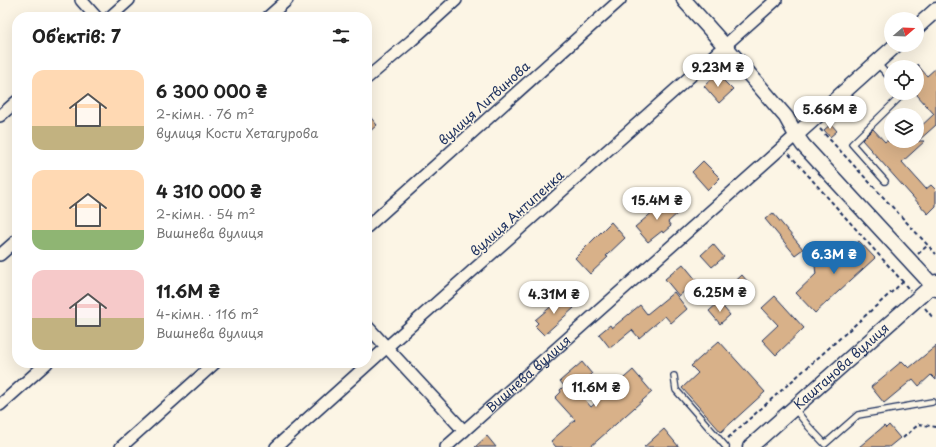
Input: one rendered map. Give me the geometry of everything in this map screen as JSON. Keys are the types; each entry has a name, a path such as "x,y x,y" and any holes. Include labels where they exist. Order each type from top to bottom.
{"street":[{"path":"81,0 92,12"},
{"path":"116,12 129,0"},
{"path":"274,12 287,0"},
{"path":"372,74 456,0"},
{"name":"вулиця Литвинова","path":"372,223 620,0"},
{"path":"684,0 786,117 803,144 935,286"},
{"name":"вулиця Антипенка","path":"372,361 776,0"},
{"path":"924,21 936,10"},
{"name":"Вишнева вулиця","path":"446,447 888,52"},
{"path":"0,116 12,105"},
{"path":"0,255 12,244"},
{"name":"Каштанова вулиця","path":"750,447 917,299 935,286"},
{"path":"372,331 464,431"},
{"path":"0,405 41,368"},
{"path":"121,447 209,368"},
{"name":"вулиця Антипенка","path":"276,447 364,368"}],"lane":[{"path":"877,62 884,70"},
{"path":"885,181 852,144 897,100"},
{"path":"674,376 676,390 724,445"},
{"path":"794,408 825,444 858,415 932,402"}],"path":[{"path":"821,129 936,254"},
{"path":"785,145 790,156 903,282 933,318"},
{"path":"724,445 903,282"},
{"path":"903,438 919,424 936,426"}],"building":[{"path":"936,68 936,125 924,136 924,123 934,114 921,100 924,100 924,72 927,76"},
{"path":"717,74 733,90 719,103 704,86"},
{"path":"372,119 377,125 372,130"},
{"path":"831,124 837,131 830,137 824,130"},
{"path":"873,129 884,141 884,148 917,148 902,162 926,189 931,185 936,190 936,206 928,214 862,140"},
{"path":"703,161 720,178 708,190 692,172"},
{"path":"667,200 678,213 668,222 671,226 648,242 635,227"},
{"path":"773,213 803,249 795,255 765,219"},
{"path":"611,222 625,238 590,274 575,258"},
{"path":"859,241 875,258 815,313 796,293 816,274 814,259 824,250 836,262"},
{"path":"713,244 724,257 712,267 701,255"},
{"path":"683,264 697,281 679,296 665,279"},
{"path":"742,275 753,288 740,301 728,288"},
{"path":"674,292 687,309 671,323 665,316 639,338 632,330 610,348 599,334 610,325 612,328 640,305 647,314"},
{"path":"562,295 574,308 544,335 535,326 538,323 535,320"},
{"path":"775,296 804,328 776,355 762,340 778,325 762,308"},
{"path":"719,302 730,315 720,324 709,311"},
{"path":"719,341 765,392 721,432 682,388 698,373 691,366"},
{"path":"936,346 936,380 931,375 919,386 913,379 884,403 871,387 902,361 909,368"},
{"path":"582,362 592,374 576,389 591,407 633,370 652,392 590,447 556,447 551,441 575,420 555,398 564,386 560,381"},
{"path":"889,425 900,438 889,447 859,447 884,426 886,428"},
{"path":"664,429 679,447 644,447"},
{"path":"487,436 496,447 475,447"}]}
